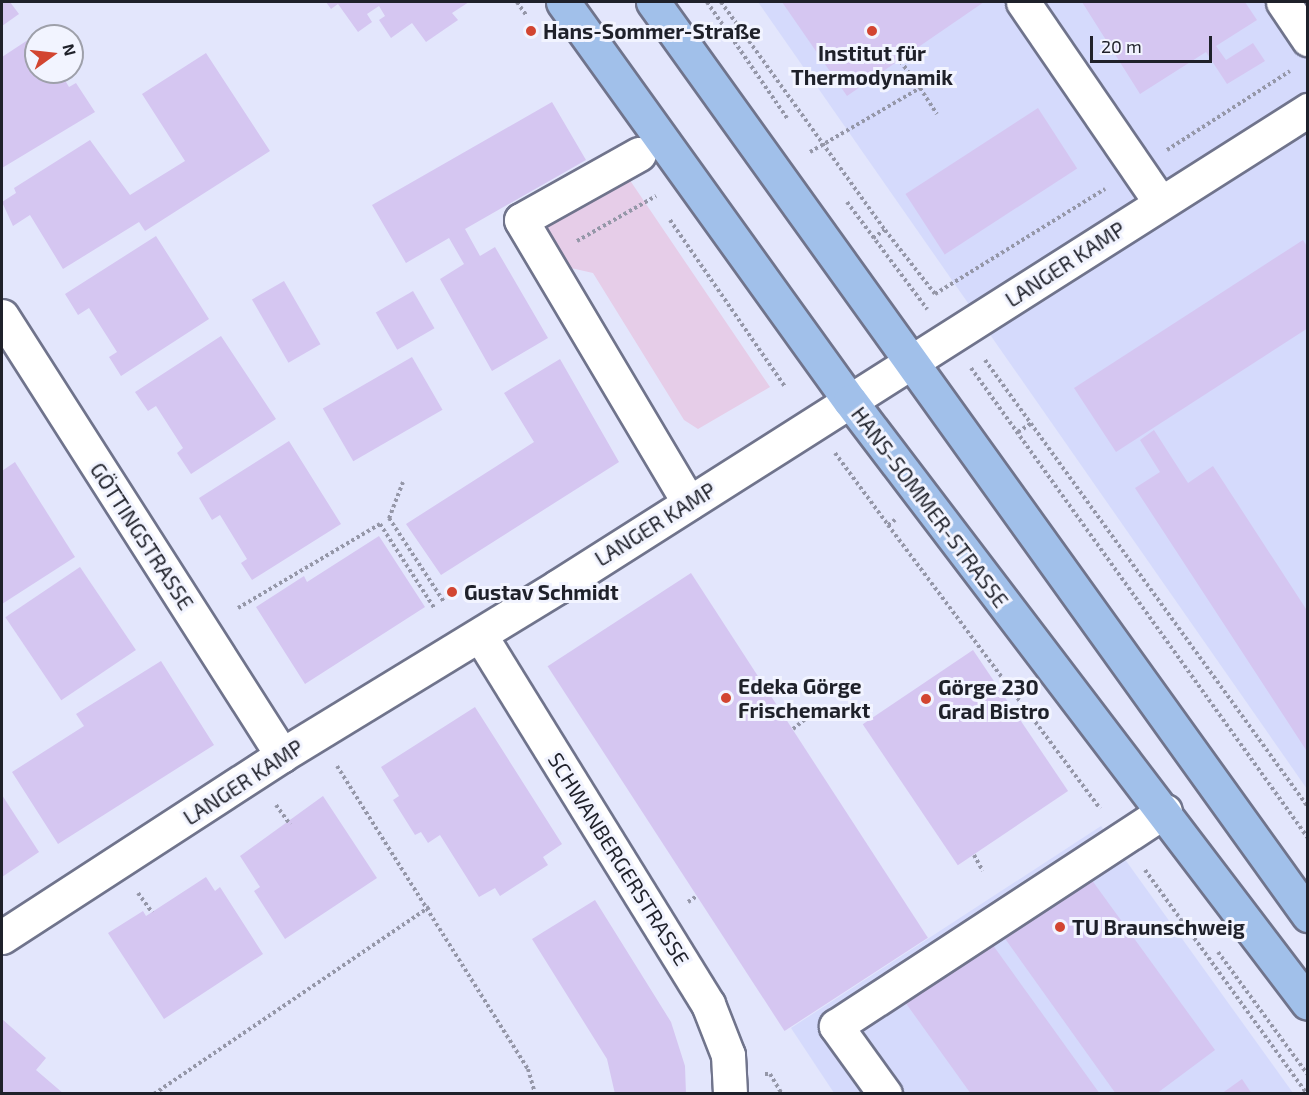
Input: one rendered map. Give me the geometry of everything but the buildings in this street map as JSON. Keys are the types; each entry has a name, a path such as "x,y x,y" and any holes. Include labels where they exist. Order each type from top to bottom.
{"main road":[{"name":"HANS-SOMMER-STRASSE","path":"564,2 850,401 1165,811 1308,1004"},
{"path":"653,2 1308,915"}],"street":[{"path":"1023,2 1160,202"},
{"path":"1283,2 1303,52"},
{"name":"LANGER KAMP","path":"2,937 282,755 480,635 949,340 1160,202 1308,110"},
{"path":"634,157 521,220 689,503"},
{"name":"GÖTTINGSTRASSE","path":"2,316 282,755"},
{"name":"SCHWANBERGERSTRASSE","path":"480,635 708,1004 728,1055 730,1094"},
{"path":"885,1094 837,1026 1165,811"}],"path":[{"path":"707,2 790,124"},
{"path":"721,2 885,230 935,294 1137,169 1303,52"},
{"path":"900,60 937,114"},
{"path":"810,152 920,88"},
{"path":"803,143 817,162"},
{"path":"634,157 661,206"},
{"path":"545,259 664,192"},
{"path":"845,200 1018,432 1308,838"},
{"path":"667,216 742,329 785,387"},
{"path":"873,238 885,230"},
{"path":"742,329 749,324"},
{"path":"983,357 1308,807"},
{"path":"1018,432 1032,423"},
{"path":"835,453 1122,838 1307,1094"},
{"path":"402,482 389,518 444,602"},
{"path":"888,525 896,520"},
{"path":"238,608 380,524 435,609"},
{"path":"793,729 821,706"},
{"path":"1020,719 1028,712"},
{"path":"336,766 429,907 528,1070 535,1094"},
{"path":"276,805 290,824"},
{"path":"974,855 983,871"},
{"path":"138,893 152,912"},
{"path":"154,1094 429,907"}],"shaded area":[{"path":"758,2 1307,2 1307,789"},
{"path":"625,173 770,387 698,429 684,420 593,273 571,268 541,221"},
{"name":"TU Braunschweig","path":"1101,826 1293,1093 834,1093 791,1028"}],"place":[{"name":"Hans-Sommer-Straße","path":"531,31"},
{"name":"Institut für Thermodynamik","path":"872,31"},
{"name":"Gustav Schmidt","path":"452,592"},
{"name":"Edeka Görge Frischemarkt","path":"726,698"},
{"name":"Görge 230 Grad Bistro","path":"926,699"},
{"name":"TU Braunschweig","path":"1060,927"}]}
